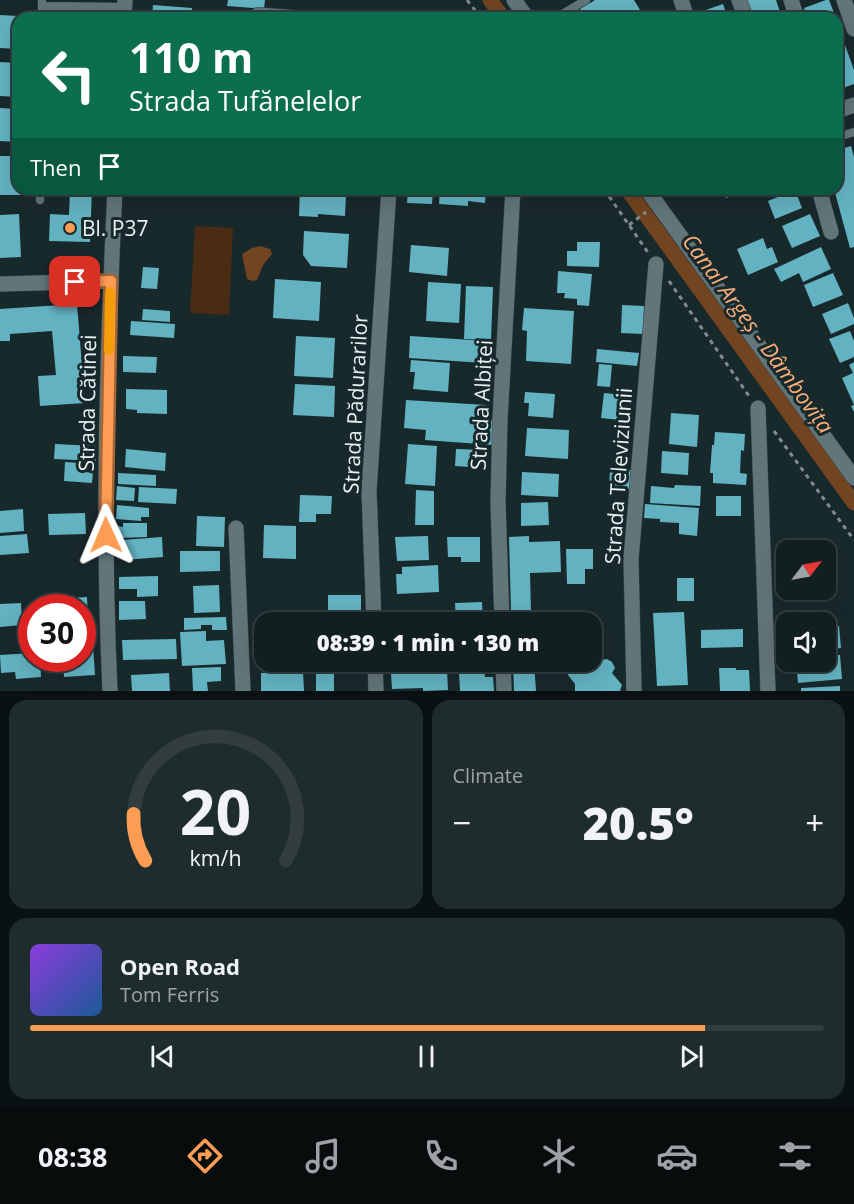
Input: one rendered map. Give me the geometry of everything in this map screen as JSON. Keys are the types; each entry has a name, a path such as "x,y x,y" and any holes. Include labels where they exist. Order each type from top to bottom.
{"street":[{"path":"844,0 854,29"},
{"name":"Strada Cătinei","path":"110,691 105,514 115,195"},
{"name":"Strada Pădurarilor","path":"374,612 369,491 389,195"},
{"name":"Strada Albiței","path":"502,612 498,503 513,195"},
{"path":"652,195 854,478"},
{"path":"821,195 831,232"},
{"name":"Strada Televiziunii","path":"634,691 631,559 656,264"},
{"path":"0,284 111,281"},
{"path":"758,408 768,691"},
{"path":"236,528 243,691"},
{"path":"375,672 376,691"},
{"path":"503,672 504,691"}],"lane":[{"path":"566,12 586,0"},
{"path":"42,3 125,8"},
{"path":"40,195 40,200"}],"path":[{"path":"467,0 476,12"},
{"path":"608,195 854,540"},
{"path":"629,225 650,195"}],"shaded area":[{"path":"195,226 233,228 229,315 190,313"},
{"path":"260,246 270,249 272,254 263,265 257,280 253,281 247,279 242,254"}],"building":[{"path":"228,0 265,0 264,9 227,6"},
{"path":"595,0 634,0 641,12 582,12 580,9"},
{"path":"746,0 776,0 780,12 750,12"},
{"path":"829,0 834,12 805,12 804,8"},
{"path":"723,4 726,12 700,12"},
{"path":"153,5 192,8 192,12 152,12"},
{"path":"0,15 12,16 12,49 0,48"},
{"path":"843,40 854,70 854,84 843,88"},
{"path":"0,62 12,63 12,97 0,96"},
{"path":"0,108 12,109 12,142 0,141"},
{"path":"851,146 854,157 854,247 850,248 836,195 843,195 843,148"},
{"path":"0,156 12,156 12,195 0,195"},
{"name":"Bl. P37","path":"70,195 92,195 90,242 49,241 50,214 69,215"},
{"path":"300,195 346,195 345,216 318,214 318,217 299,216"},
{"path":"408,195 433,195 432,204 407,203"},
{"path":"440,195 486,195 485,203 468,201 468,206 439,204"},
{"path":"783,195 797,195 802,208 775,219 768,201"},
{"path":"19,214 21,257 0,258 0,215"},
{"path":"810,214 820,236 792,248 782,226"},
{"path":"304,231 349,234 347,268 311,266 303,255"},
{"path":"763,238 767,249 772,247 778,262 748,275 737,249"},
{"path":"577,242 600,242 599,267 567,266 567,251 577,251"},
{"path":"411,245 449,248 447,276 409,272"},
{"path":"821,247 831,269 803,282 799,273 781,282 774,269"},
{"path":"143,267 159,268 157,289 141,288"},
{"path":"558,271 592,274 589,306 577,305 577,299 564,298 565,293 557,293"},
{"path":"833,273 843,295 813,307 804,285"},
{"path":"275,279 321,282 319,321 273,318"},
{"path":"428,282 461,284 459,323 426,321"},
{"path":"466,286 493,287 491,340 464,339"},
{"path":"848,303 854,324 831,334 822,314"},
{"path":"77,304 85,403 40,406 38,376 56,375 52,331 10,334 10,341 0,341 0,309"},
{"path":"622,305 644,306 643,334 621,333"},
{"path":"524,308 574,311 571,364 526,361 527,331 522,330"},
{"path":"143,309 170,311 170,322 142,320"},
{"path":"131,321 175,324 174,338 130,335"},
{"path":"850,331 854,341 854,357 840,363 829,339"},
{"path":"296,336 335,338 333,378 294,376"},
{"path":"410,336 486,341 484,363 409,358"},
{"path":"597,349 639,353 637,366 596,362"},
{"path":"123,356 157,357 156,373 123,372"},
{"path":"411,360 450,363 448,392 413,389 415,372 410,372"},
{"path":"854,362 854,405 842,378 853,373 849,365"},
{"path":"599,364 612,365 610,387 597,386"},
{"path":"295,384 335,386 334,417 293,415"},
{"path":"126,389 167,390 167,414 137,413 137,410 126,409"},
{"path":"525,392 555,394 553,418 528,416 529,403 524,403"},
{"path":"604,393 623,395 621,420 601,418"},
{"path":"406,400 486,405 485,419 495,420 493,445 425,440 426,430 404,428"},
{"path":"671,413 699,415 697,447 669,444"},
{"path":"527,428 569,430 568,459 525,456"},
{"path":"715,432 745,434 744,451 741,450 740,473 747,474 746,485 713,483 713,473 710,473"},
{"path":"55,444 96,446 96,461 54,459"},
{"path":"408,444 437,446 435,486 405,484"},
{"path":"126,449 166,453 165,471 125,467"},
{"path":"456,449 486,450 485,468 455,466"},
{"path":"662,451 689,453 688,475 661,473"},
{"path":"65,462 79,463 78,471 93,473 92,483 64,481"},
{"path":"610,469 631,470 630,489 609,488"},
{"path":"522,472 559,474 558,497 521,495"},
{"path":"118,473 156,475 156,486 118,484"},
{"path":"675,485 701,486 700,506 650,503 651,486 674,488"},
{"path":"117,486 135,488 134,501 116,500"},
{"path":"139,487 177,489 176,504 138,502"},
{"path":"416,490 434,491 434,525 415,525"},
{"path":"300,495 332,496 331,514 316,514 316,522 299,522"},
{"path":"716,496 741,496 741,516 716,516"},
{"path":"548,502 549,525 521,526 521,503"},
{"path":"645,504 699,508 697,536 679,534 679,523 644,518"},
{"path":"117,505 149,508 149,517 141,517 141,521 116,519"},
{"path":"23,509 24,531 0,533 0,511"},
{"path":"85,513 86,534 49,535 48,514"},
{"path":"197,516 225,517 224,547 196,546"},
{"path":"123,523 147,523 147,537 118,538 118,526 123,527"},
{"path":"264,525 296,526 296,559 263,558"},
{"path":"27,534 29,553 0,555 0,536"},
{"path":"428,536 429,560 397,561 395,537"},
{"path":"529,536 529,542 560,541 561,572 530,573 531,612 511,612 509,537"},
{"path":"162,537 163,557 123,560 122,540"},
{"path":"447,537 480,537 480,562 461,562 461,557 448,557"},
{"path":"566,549 593,549 593,569 585,569 585,584 567,584"},
{"path":"180,551 220,551 220,571 180,572"},
{"path":"438,565 439,592 397,594 396,574 402,574 402,567"},
{"path":"158,576 158,596 137,597 137,589 119,589 119,577"},
{"path":"677,578 694,578 694,601 677,601"},
{"path":"219,585 220,612 194,613 193,586"},
{"path":"328,595 361,595 361,612 328,612"},
{"path":"119,601 145,601 146,619 119,620"},
{"path":"482,602 482,612 455,612 455,603"},
{"path":"18,603 18,625 0,627 0,604"},
{"path":"684,612 688,685 657,686 653,613"},
{"path":"226,617 227,630 212,630 212,625 201,625 201,629 184,630 184,618"},
{"path":"836,626 839,626 841,648 836,649"},
{"path":"743,629 743,647 701,648 701,630"},
{"path":"206,631 206,641 224,640 226,664 182,666 180,632"},
{"path":"252,636 254,636 254,654 252,654"},
{"path":"176,639 177,659 123,660 122,640"},
{"path":"18,654 18,672 41,672 41,677 16,679 15,672 1,673 0,655"},
{"path":"836,655 840,655 842,679 798,683 797,672 836,672"},
{"path":"607,659 612,662 615,668 612,673 622,685 620,691 575,691 575,684 566,672 602,672 602,660"},
{"path":"221,667 221,681 207,682 208,691 193,691 192,668"},
{"path":"719,668 749,670 750,691 720,691"},
{"path":"64,672 95,672 95,675 64,677"},
{"path":"303,672 304,691 261,691 261,673"},
{"path":"447,672 448,690 392,689 391,673"},
{"path":"459,672 484,672 485,677 493,677 494,691 460,691"},
{"path":"513,672 535,672 536,691 514,691"},
{"path":"169,673 170,691 132,691 131,675"},
{"path":"316,674 334,674 334,691 316,691"},
{"path":"840,686 840,691 801,691 801,688"}],"waterway":[{"name":"Canal Argeș - Dâmbovița","path":"490,0 499,12"},
{"name":"Canal Argeș - Dâmbovița","path":"631,195 854,503"}],"slow traffic":[{"path":"109,350 110,292"}],"place":[{"name":"Bl. P37","path":"70,228"}],"route":[{"path":"75,282 111,281 106,535"}]}
